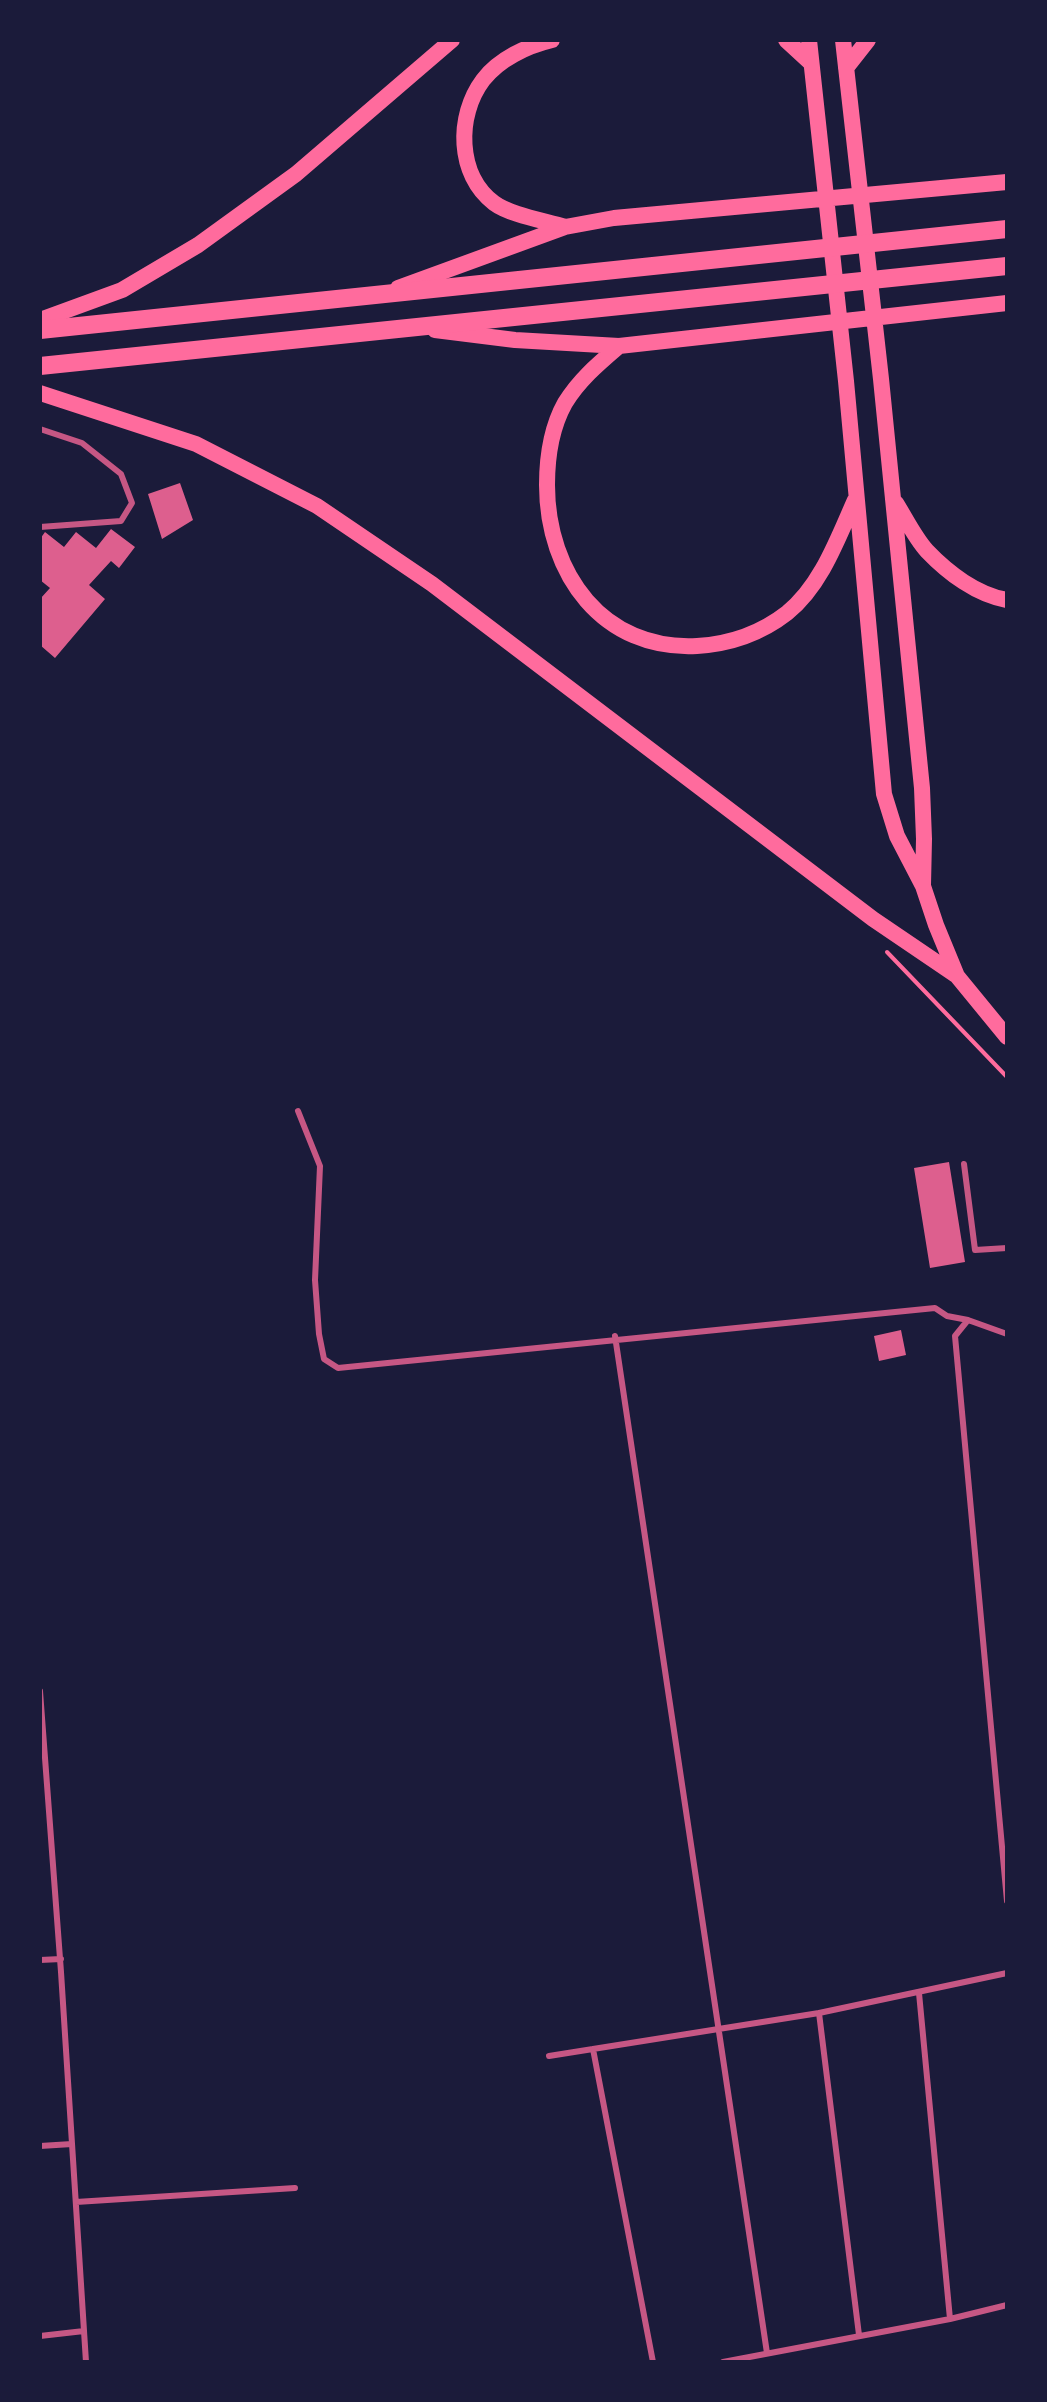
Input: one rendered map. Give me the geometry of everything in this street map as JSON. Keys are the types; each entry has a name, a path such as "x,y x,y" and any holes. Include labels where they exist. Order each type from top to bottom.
{"main road":[{"path":"40,320 122,290 198,245 296,174 452,40"},
{"path":"552,40 506,59 483,79 469,105 464,129 465,157 475,183 496,205 565,227"},
{"path":"786,40 811,63"},
{"path":"809,40 846,381 884,794 897,836 923,886 957,976"},
{"path":"843,40 922,788 923,886"},
{"path":"846,68 868,40"},
{"path":"379,295 565,227 629,217 1007,182"},
{"path":"40,330 1007,229"},
{"path":"40,366 1007,266"},
{"path":"413,327 515,340 619,346 1007,303"},
{"path":"619,346 581,379 564,405 552,436 547,468 547,501 554,538 565,571 588,604 616,627 648,642 681,647 719,645 757,633 788,612 812,585 856,498"},
{"path":"40,393 196,444 317,506 432,584 873,919 957,976 1007,1037"},
{"path":"893,498 926,550 963,582 995,598 1007,600"}],"lane":[{"path":"40,429 82,443 121,474 132,503 121,521 40,527"},
{"path":"298,1111 320,1166 315,1280 319,1334 324,1359 338,1368 935,1308 947,1316 1007,1334"},
{"path":"964,1164 975,1250 1007,1248"},
{"path":"968,1320 955,1336 1007,1901"},
{"path":"616,1338 767,2353"},
{"path":"40,1691 43,1769 61,1959 86,2362"},
{"path":"40,1960 61,1959"},
{"path":"549,2056 819,2013 1007,1973"},
{"path":"919,1993 950,2319"},
{"path":"819,2013 859,2335"},
{"path":"593,2049 653,2362"},
{"path":"40,2146 72,2144"},
{"path":"76,2202 295,2188"},
{"path":"723,2362 950,2319 1007,2305"},
{"path":"40,2336 84,2331"}],"path":[{"path":"882,947 1007,1077"}],"building":[{"path":"180,483 193,520 162,539 148,494"},
{"path":"111,529 135,547 119,568 111,561 89,585 105,599 55,658 40,645 40,599 50,588 40,580 40,539 45,532 64,547 76,532 96,548"},
{"path":"949,1162 965,1262 930,1268 914,1168"},
{"path":"901,1330 906,1355 879,1361 874,1336"}]}
